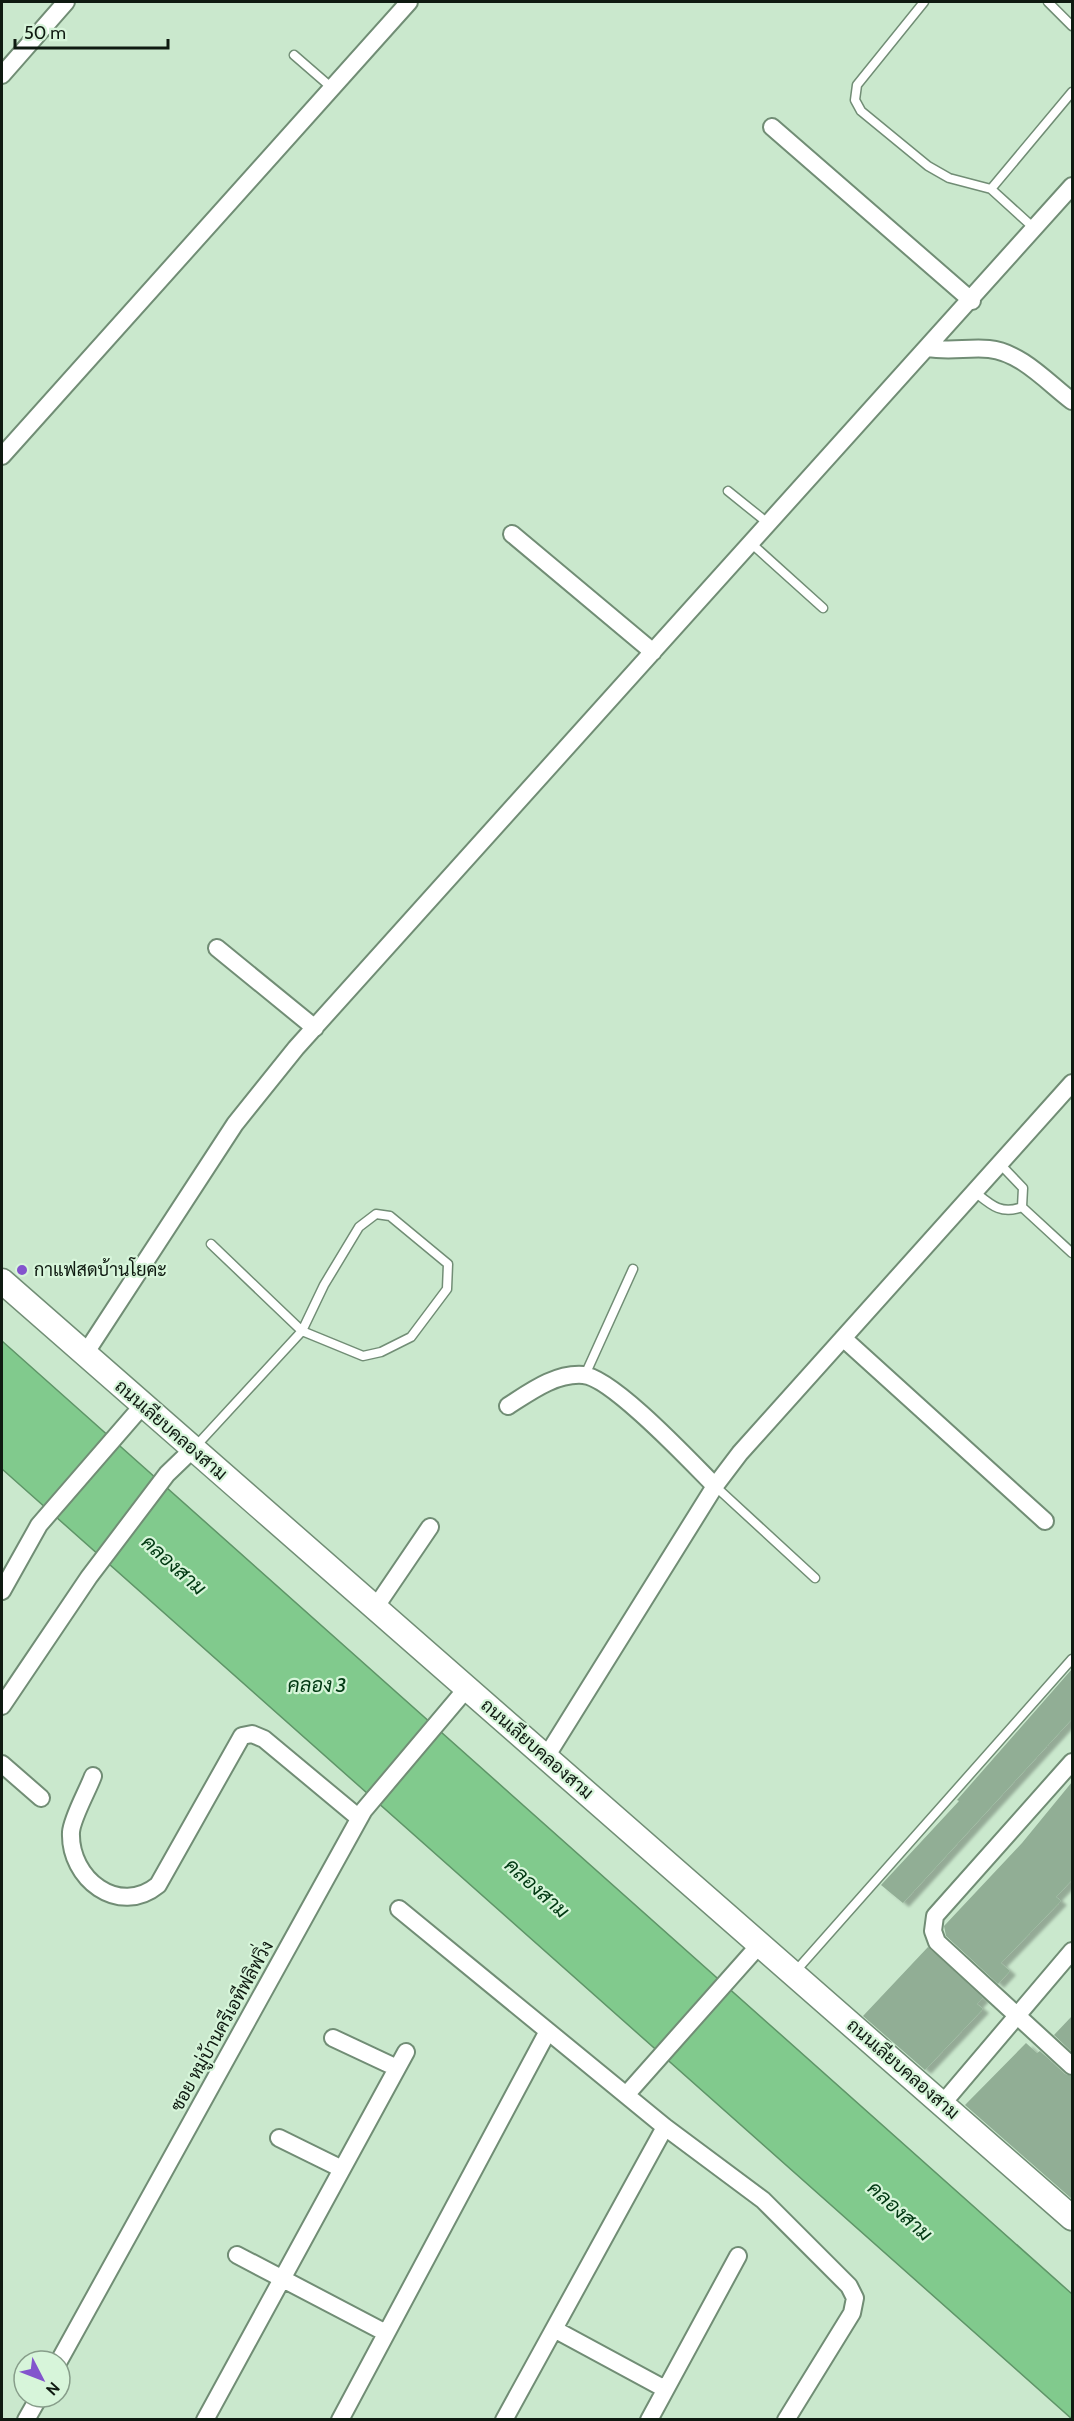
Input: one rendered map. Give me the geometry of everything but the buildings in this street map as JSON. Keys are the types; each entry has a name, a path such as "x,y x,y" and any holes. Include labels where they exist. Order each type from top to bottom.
{"main road":[{"name":"ถนนเลียบคลองสาม","path":"2,1281 761,1943 1072,2218"}],"street":[{"path":"2,75 66,2"},
{"path":"2,456 409,2"},
{"path":"772,127 972,301"},
{"path":"85,1354 235,1124 315,1028 972,301 1072,186"},
{"path":"928,348 949,352 992,349 1017,358 1072,400"},
{"path":"512,534 653,652"},
{"path":"217,948 315,1028"},
{"path":"546,1757 716,1486 740,1453 1000,1164 1071,1089"},
{"path":"843,1338 1045,1521"},
{"path":"508,1406 543,1384 565,1376 585,1375 622,1396 716,1486"},
{"path":"2,1591 39,1525 143,1405"},
{"path":"2,1706 89,1577 167,1474 193,1449"},
{"path":"375,1608 430,1527"},
{"name":"ซอย หมู่บ้านครีเอทีฟลิฟวิ่ง","path":"66,2349 361,1814 467,1688"},
{"path":"93,1776 71,1831 75,1854 85,1877 99,1890 130,1898 146,1894 158,1885 242,1736 252,1734 264,1739 361,1814"},
{"path":"1072,1762 935,1916 933,1931 937,1942 1072,2066"},
{"path":"2,1764 41,1798"},
{"path":"399,1910 665,2127 763,2200 849,2286 855,2298 852,2313 786,2420"},
{"path":"626,2095 761,1943"},
{"path":"943,2103 1072,1952"},
{"path":"340,2420 548,2031"},
{"path":"333,2038 397,2068"},
{"path":"205,2420 406,2052"},
{"path":"504,2420 665,2127"},
{"path":"279,2138 342,2169"},
{"path":"237,2255 386,2333"},
{"path":"649,2420 738,2256"},
{"path":"554,2328 666,2389"}],"lane":[{"path":"924,2 858,85 855,100 861,111 928,165 949,178 991,189 1035,229"},
{"path":"1048,2 1072,26"},
{"path":"294,55 332,88"},
{"path":"991,189 1072,92"},
{"path":"728,490 770,524"},
{"path":"752,544 823,608"},
{"path":"1000,1164 1023,1188 1022,1207"},
{"path":"975,1192 1000,1211 1022,1207"},
{"path":"1022,1207 1072,1253"},
{"path":"193,1449 302,1331 324,1285 359,1227 376,1214 390,1216 447,1264 447,1289 411,1337 381,1352 363,1356 302,1331 211,1244"},
{"path":"585,1375 633,1269"},
{"path":"716,1486 815,1578"},
{"path":"794,1972 1072,1659"}],"water":[{"name":"คลอง 3","path":"2,1341 1072,2294 1072,2419 2,1469"}],"place":[{"name":"กาแฟสดบ้านโยคะ","path":"22,1270"}],"water label":[{"name":"คลองสาม","path":"174,1565"},
{"name":"คลองสาม","path":"537,1888"},
{"name":"คลองสาม","path":"900,2211"}]}
